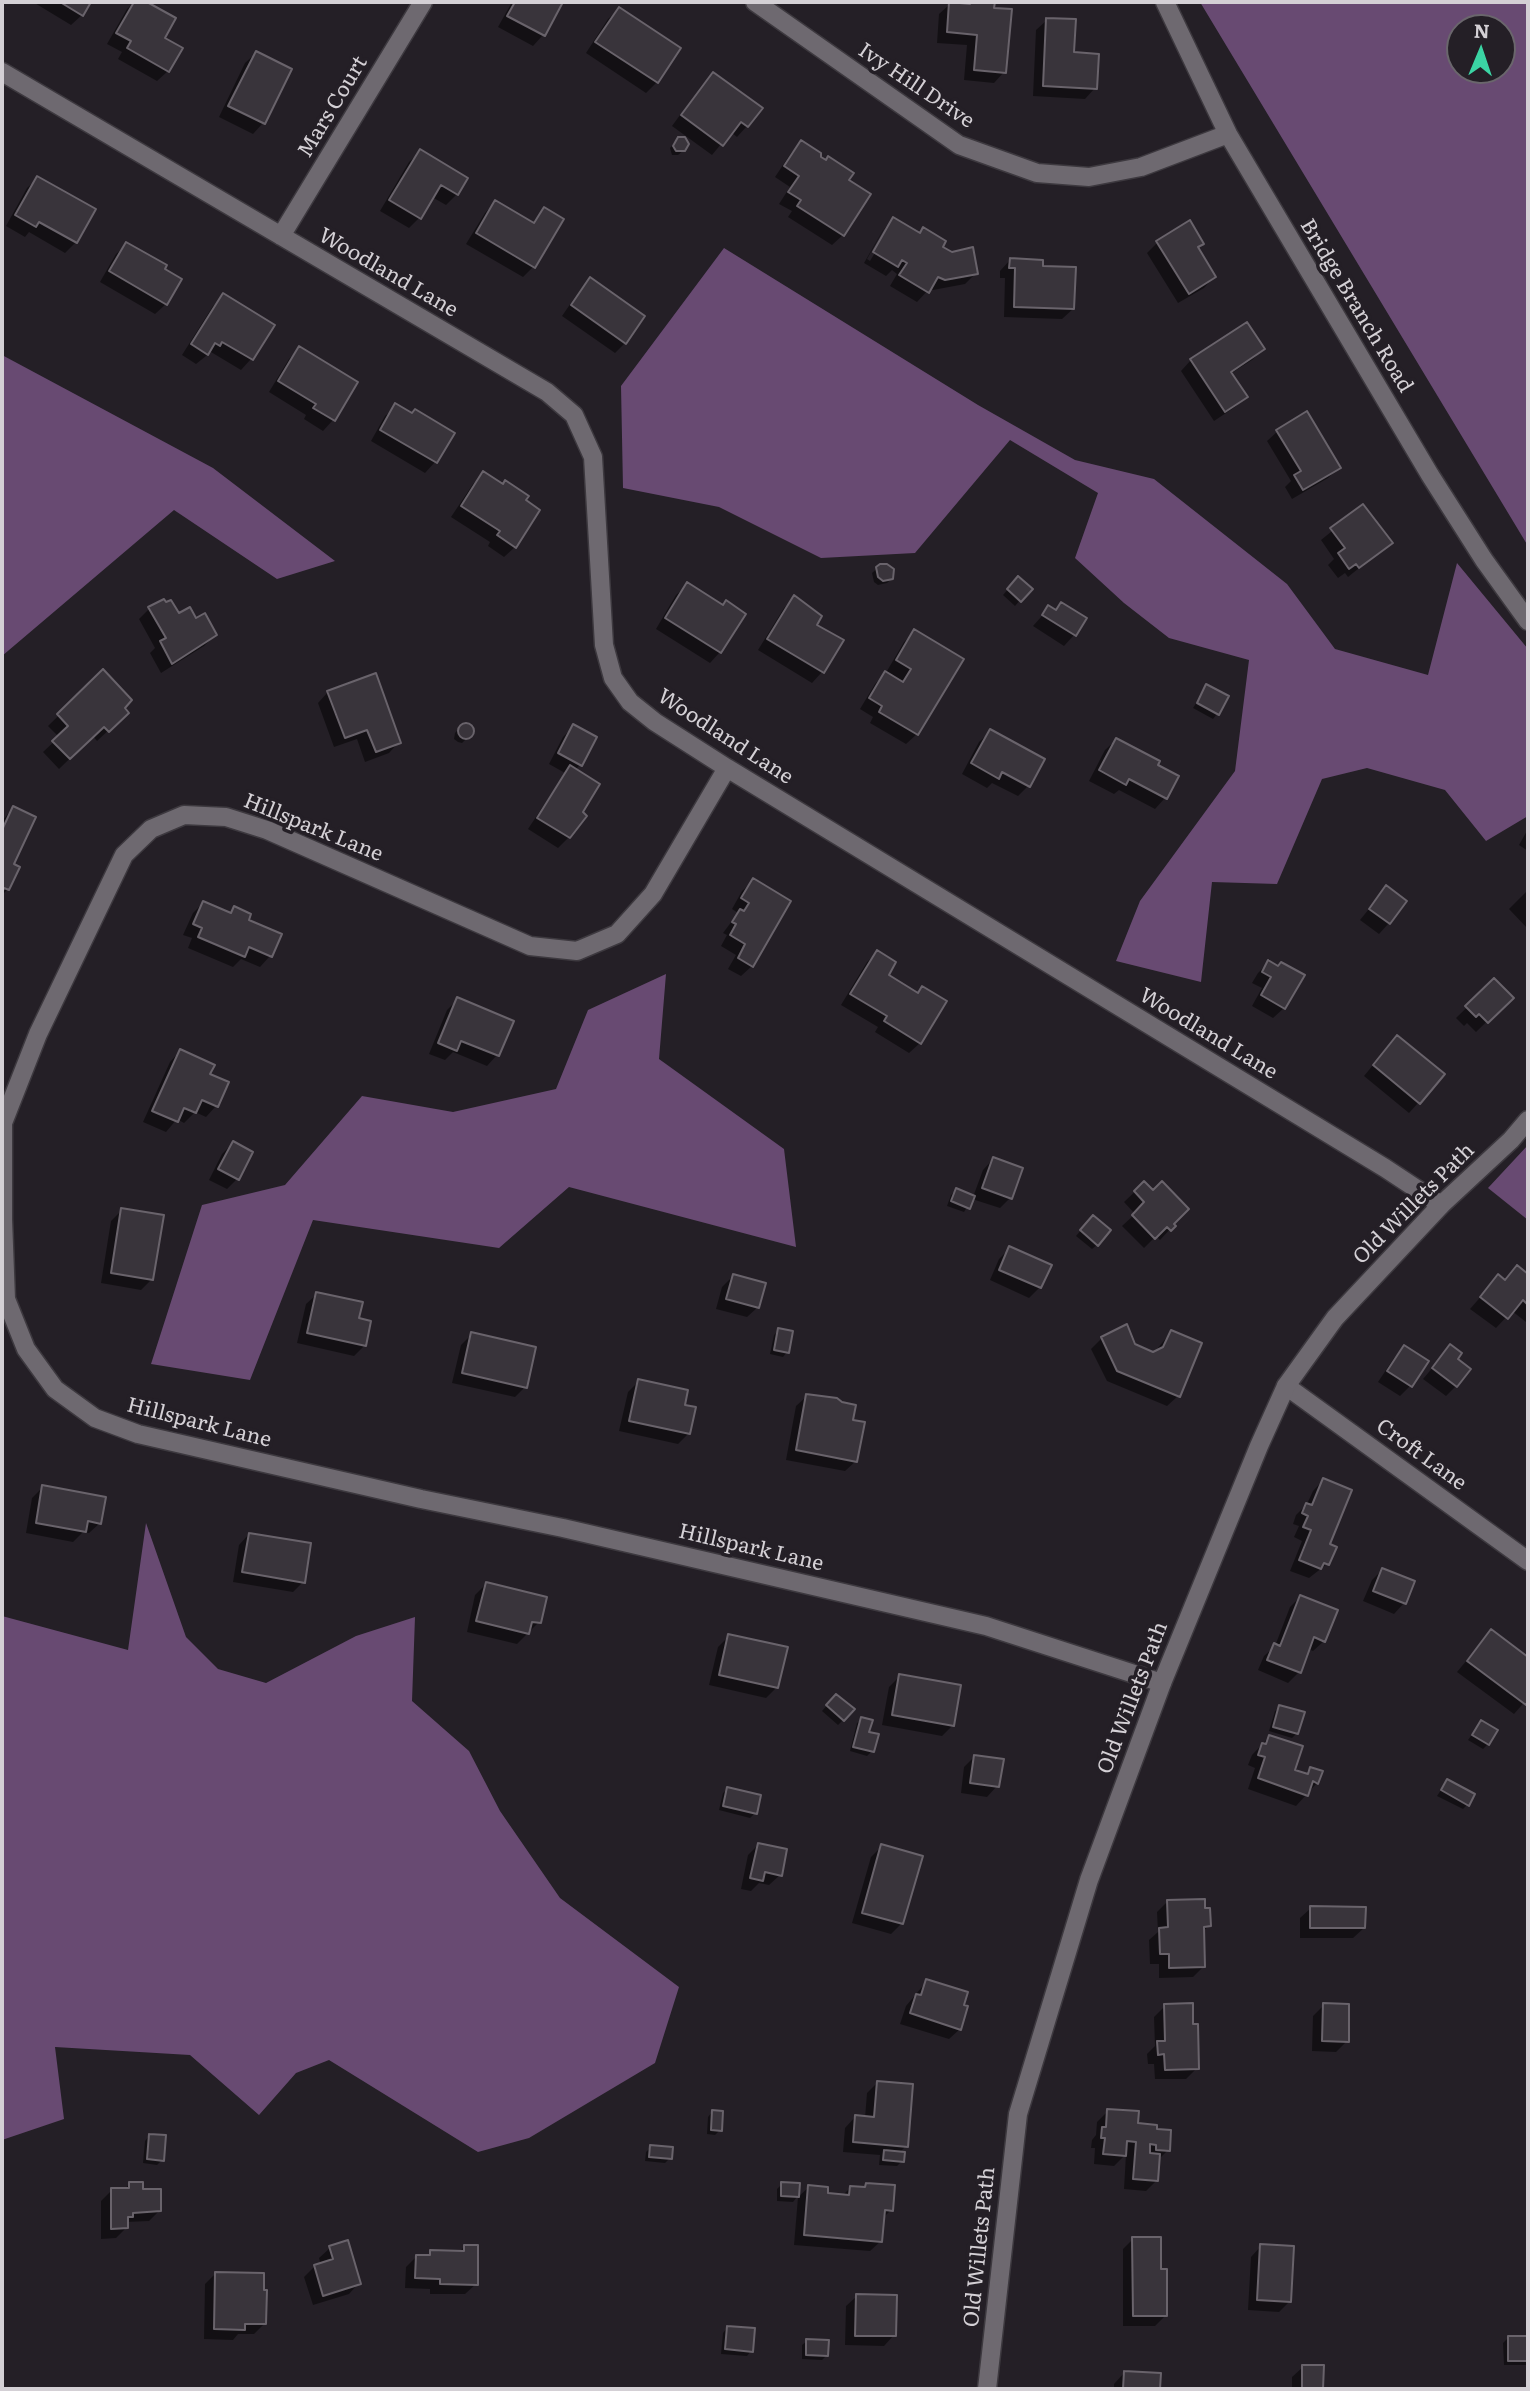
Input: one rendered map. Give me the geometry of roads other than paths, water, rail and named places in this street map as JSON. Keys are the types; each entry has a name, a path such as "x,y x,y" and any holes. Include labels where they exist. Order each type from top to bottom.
{"street":[{"name":"Mars Court","path":"281,236 423,2"},
{"name":"Ivy Hill Drive","path":"755,2 959,145 1037,173 1089,177 1141,167 1228,135"},
{"name":"Bridge Branch Road","path":"1165,2 1228,135 1430,475 1484,560 1528,621"},
{"name":"Woodland Lane","path":"2,72 547,392 574,415 593,457 604,645 613,678 630,702 727,768 1374,1161 1441,1205"},
{"name":"Hillspark Lane","path":"727,768 653,894 617,934 577,951 530,946 267,830 226,817 184,815 151,830 124,855 38,1034 3,1123 6,1299 26,1349 55,1389 95,1418 138,1434 407,1496 576,1531 986,1626 1162,1683"},
{"name":"Old Willets Path","path":"987,2389 1018,2114 1089,1880 1162,1683 1286,1386 1335,1318 1441,1205 1511,1140 1528,1120"},
{"name":"Croft Lane","path":"1286,1386 1528,1561"}]}
